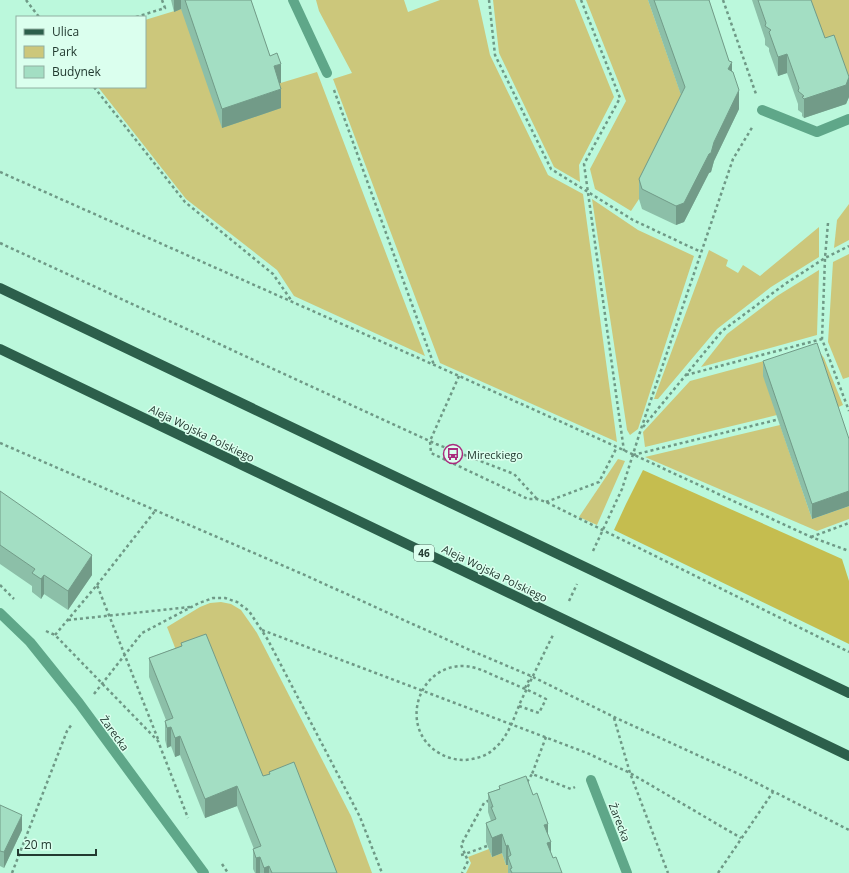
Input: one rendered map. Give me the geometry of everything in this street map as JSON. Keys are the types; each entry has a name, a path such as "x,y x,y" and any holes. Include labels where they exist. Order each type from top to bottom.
{"main road":[{"path":"0,288 849,693"},
{"name":"Aleja Wojska Polskiego","path":"0,349 849,756"}],"street":[{"path":"294,0 327,73"},
{"path":"762,110 817,132 849,119"},
{"name":"Żarecka","path":"0,613 30,642 83,709 204,873"},
{"name":"Żarecka","path":"591,780 627,873"}],"path":[{"path":"26,0 38,16"},
{"path":"139,16 165,8 162,0"},
{"path":"489,0 495,55 551,169 633,220 701,252"},
{"path":"581,0 620,98 584,164 624,451"},
{"path":"592,552 622,488 733,159 762,110 723,0"},
{"path":"327,73 434,366"},
{"path":"95,88 185,202 272,274 292,302"},
{"path":"0,172 617,447 811,537 849,551"},
{"path":"828,223 822,339 849,411"},
{"path":"0,243 436,444 514,474 537,499"},
{"path":"641,429 722,331 785,284 825,258 849,246"},
{"path":"686,375 822,339"},
{"path":"459,376 430,441 431,453 528,499 537,499 546,502 849,652"},
{"path":"633,455 776,420"},
{"path":"0,443 307,576 472,651 531,676 614,717 739,774 849,830"},
{"path":"546,502 599,482 617,447"},
{"path":"55,635 155,511"},
{"path":"811,537 849,523"},
{"path":"569,601 579,580"},
{"path":"0,585 17,601"},
{"path":"96,585 190,822"},
{"path":"12,873 67,731 124,655 142,633 200,603 213,598 225,598 237,602 249,611 268,640 360,817 382,873"},
{"path":"68,620 193,606"},
{"path":"42,627 55,635 158,741"},
{"path":"262,630 587,753 630,773 741,838"},
{"path":"519,706 539,713 546,698 525,688 478,668 464,666 450,668 437,674 427,683 420,694 416,706 416,718 419,730 425,742 445,757 458,760 472,760 484,756 495,748 504,738 519,706 555,630"},
{"path":"525,688 531,676"},
{"path":"614,717 630,773 668,873"},
{"path":"521,785 528,782 546,738"},
{"path":"532,774 571,789 591,780"},
{"path":"718,873 773,792"},
{"path":"462,873 468,861 462,845 484,803 496,797"},
{"path":"461,855 487,846"},
{"path":"219,860 228,873"}],"green space":[{"path":"316,0 404,0 408,12 440,0 478,0 490,55 548,175 583,194 617,442 440,363 333,79 352,73 319,11"},
{"path":"493,0 575,0 614,97 579,165 580,182 554,167 499,53"},
{"path":"586,0 648,0 685,106 639,199 631,211 595,189 590,169 626,101"},
{"path":"805,0 849,0 849,96 825,57"},
{"path":"181,9 274,85 317,72 425,356 294,296 277,270 186,199 99,88 146,88 146,20"},
{"path":"592,199 638,230 694,256 638,429 630,435 627,430"},
{"path":"849,204 849,240 834,248 837,220"},
{"path":"819,227 819,257 771,287 717,329 658,399 654,399 709,250 728,260 726,266 738,273 743,265 760,276"},
{"path":"849,254 849,377 843,379 828,342 833,262"},
{"path":"819,270 817,335 701,367 727,334 777,296"},
{"path":"809,349 819,351 824,358 843,405 834,409 777,415 645,447 643,432 690,381"},
{"path":"780,425 812,519 849,506 849,519 817,531 645,457"},
{"path":"618,459 625,461 597,525 579,517"},
{"path":"221,602 231,604 241,610 257,633 351,816 372,873 330,873 269,791 181,663 167,627 200,607 210,603"},
{"path":"489,849 492,857 502,853 506,865 508,865 511,873 466,873 471,863 468,857"}],"shaded area":[{"path":"643,470 842,559 849,581 849,644 614,530"}],"building":[{"path":"185,0 251,0 270,56 277,53 281,64 274,66 281,89 222,109"},
{"path":"654,0 709,0 729,61 732,62 728,69 733,72 739,90 714,142 711,153 709,154 684,203 676,206 642,189 639,179 685,87"},
{"path":"758,0 811,0 825,38 834,35 849,77 846,85 804,99 802,97 804,96 798,91 799,88 787,54 778,57 769,32 771,30 765,26 766,23"},
{"path":"817,343 849,439 849,491 812,504 763,361"},
{"path":"0,491 92,555 68,591 44,575 41,579 32,573 35,569 0,545"},
{"path":"206,634 263,776 294,762 337,873 272,873 269,866 264,868 260,857 256,858 253,849 261,846 237,786 205,799 180,736 175,738 171,727 167,728 165,721 173,718 149,658 182,646 181,643"},
{"path":"526,776 533,795 537,793 548,824 544,825 551,842 547,843 553,858 556,857 562,873 512,873 510,869 512,868 508,857 511,855 508,845 506,846 502,834 492,838 487,826 486,823 496,819 491,807 493,807 488,793 500,789 499,786"},
{"path":"0,805 22,815 4,852 0,851"}],"place":[{"name":"Mireckiego","path":"453,454"}]}
